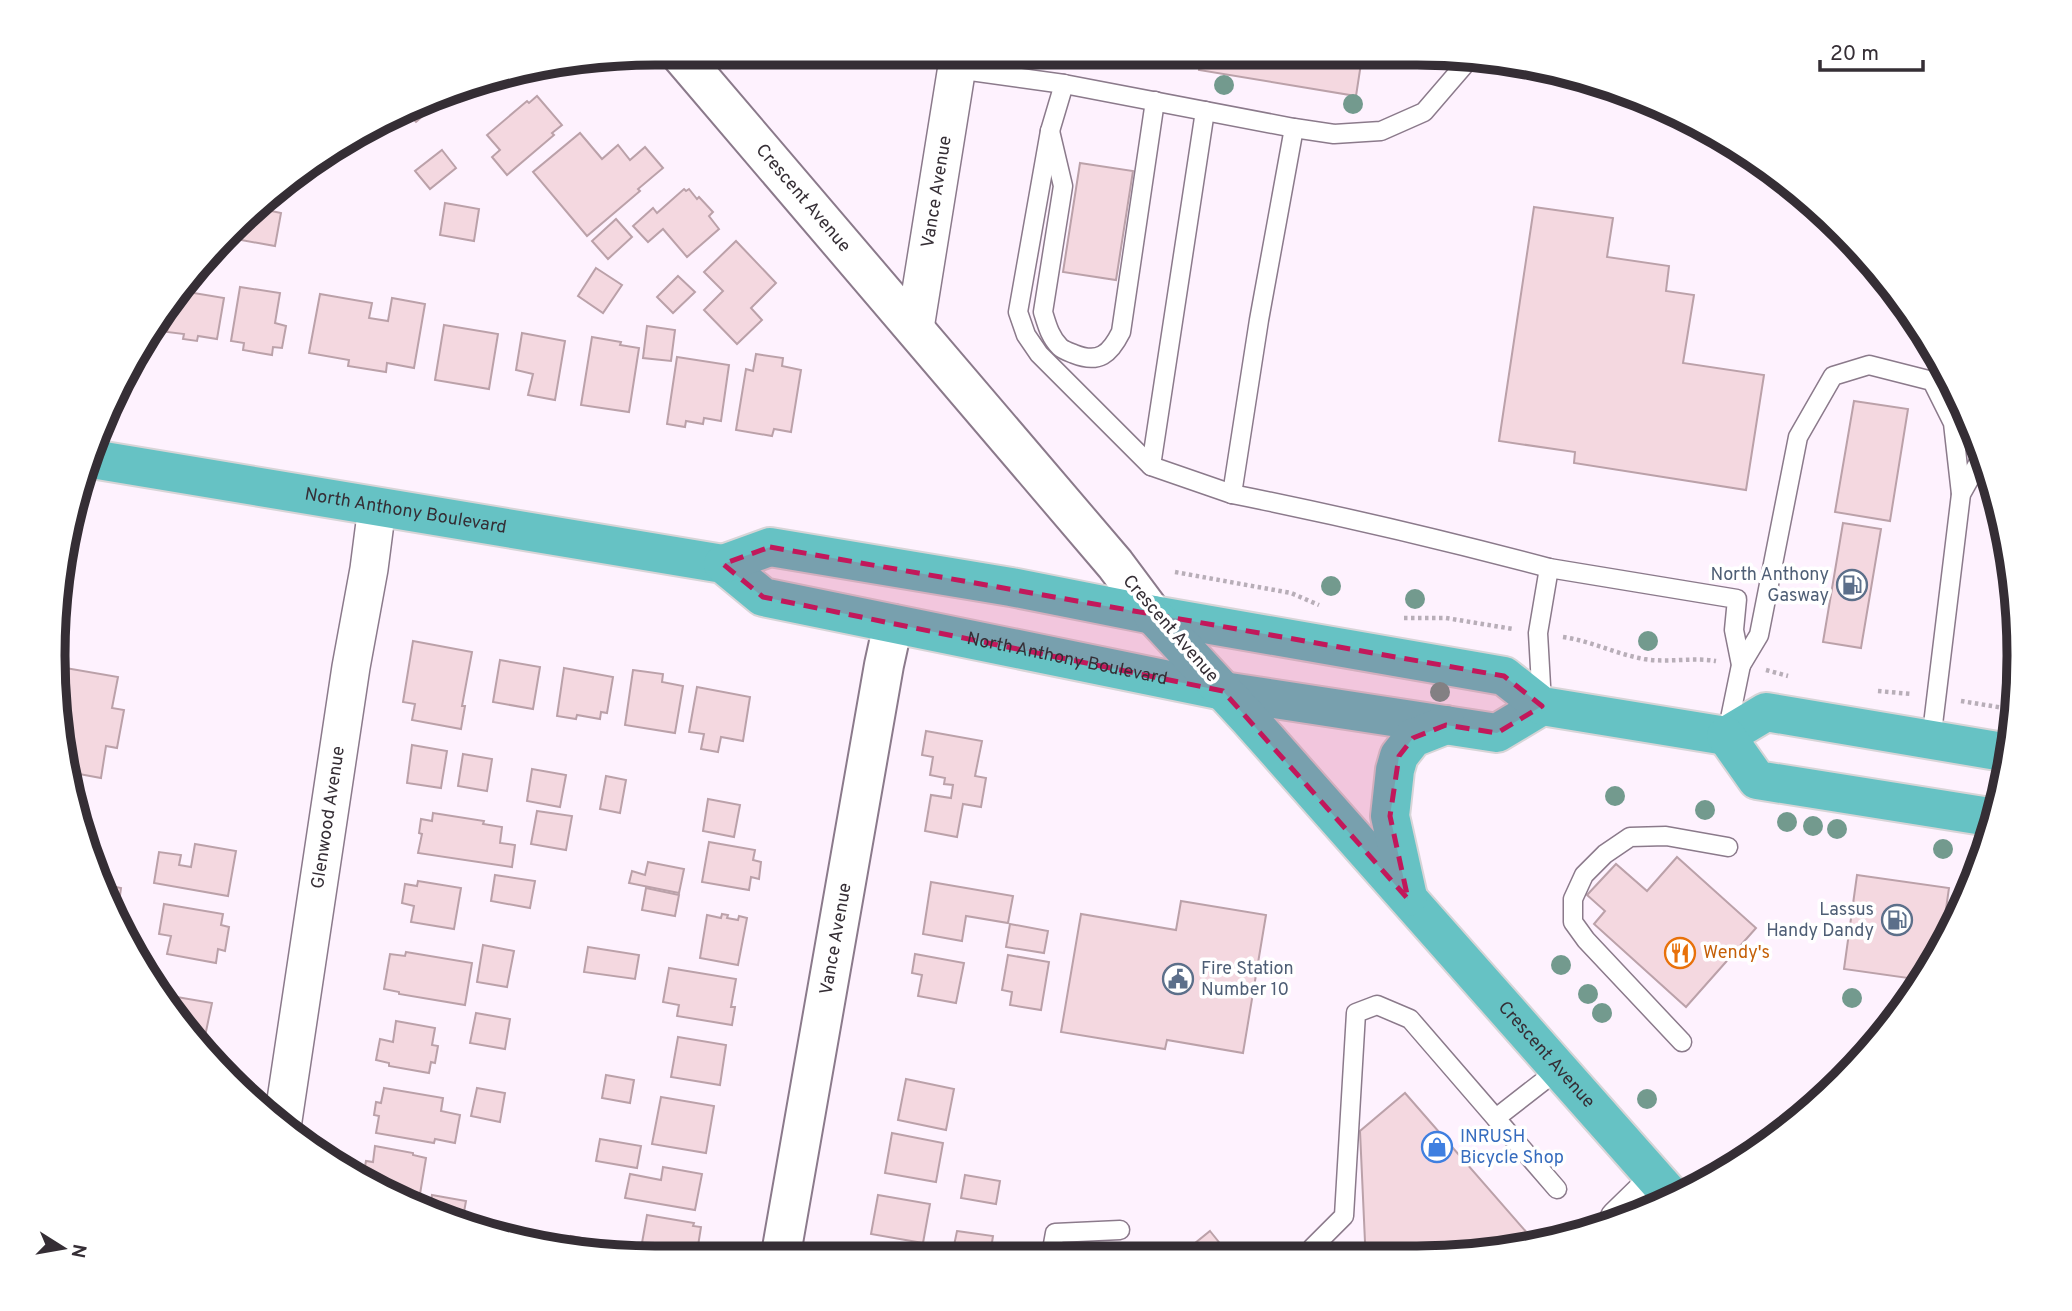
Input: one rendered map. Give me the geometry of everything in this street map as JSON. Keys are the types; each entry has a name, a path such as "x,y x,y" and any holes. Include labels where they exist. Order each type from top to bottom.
{"main road":[{"name":"Crescent Avenue","path":"689,65 1106,554 1153,615 1665,1189"},
{"name":"North Anthony Boulevard","path":"98,460 723,564 770,547 1011,587 1153,615 1504,676 1542,706 1726,736"},
{"name":"North Anthony Boulevard","path":"723,564 763,597 1223,691 1497,733 1542,706"},
{"name":"Vance Avenue","path":"782,1246 893,624"},
{"path":"1985,816 1757,780 1726,736 1766,712 1999,751"},
{"path":"1408,899 1390,816 1395,770 1399,756 1413,738 1446,725"}],"street":[{"name":"Vance Avenue","path":"915,328 958,65"},
{"name":"Glenwood Avenue","path":"284,1114 377,507"}],"lane":[{"path":"972,65 1334,134 1381,131 1424,111 1463,67"},
{"path":"1064,84 1050,131 1018,312 1026,335 1039,354 1151,466 1232,494 1313,510 1549,568 1737,599 1734,630 1741,665"},
{"path":"1050,131 1063,186 1043,312 1049,332 1061,349 1084,358 1101,357 1114,346 1121,331 1155,101"},
{"path":"1151,466 1205,111"},
{"path":"1232,494 1259,320 1294,128"},
{"path":"1726,736 1741,665 1759,635 1798,438 1833,376 1869,365 1931,381 1953,423 1961,494 1930,741"},
{"path":"1961,494 1976,467"},
{"path":"1542,706 1538,633 1549,568"},
{"path":"1682,1042 1586,940 1573,922 1573,899 1584,875 1605,854 1630,837 1666,836 1728,847"},
{"path":"1314,1246 1344,1216 1356,1013 1377,1005 1410,1019 1556,1189"},
{"path":"1496,1118 1559,1069"},
{"path":"1053,1246 1055,1233 1120,1230"}],"path":[{"path":"1175,572 1291,593 1320,605"},
{"path":"1394,617 1467,621 1584,641 1642,659 1706,660 1790,677"},
{"path":"1875,691 1901,692 2005,708"}],"highlighted area":[{"path":"770,547 1504,676 1542,706 1497,733 1446,725 1413,738 1399,756 1390,816 1408,899 1223,691 763,597 723,564"}],"building":[{"path":"1200,65 1361,65 1356,96 1199,70"},
{"path":"537,96 562,125 507,175 492,157 500,150 487,135 527,101 529,103"},
{"path":"430,110 416,122 412,118"},
{"path":"580,133 602,159 618,145 630,160 645,147 663,168 587,236 533,172"},
{"path":"442,150 456,168 430,189 415,171"},
{"path":"1080,163 1133,171 1116,280 1063,272"},
{"path":"684,189 689,189 713,212 709,216 719,229 687,257 663,229 648,242 633,226 653,208 657,213"},
{"path":"445,203 479,209 474,241 440,235"},
{"path":"1534,207 1613,218 1607,257 1669,266 1666,291 1694,295 1683,363 1764,375 1746,490 1574,463 1575,452 1499,441"},
{"path":"267,210 281,213 275,246 241,240 242,234"},
{"path":"616,219 632,237 608,259 592,241"},
{"path":"736,241 776,283 751,308 762,320 737,344 704,310 723,291 704,272"},
{"path":"596,268 622,285 603,313 578,296"},
{"path":"678,276 695,292 673,313 657,297"},
{"path":"240,287 280,293 275,323 286,326 282,348 273,347 272,355 243,350 244,343 231,341"},
{"path":"190,292 224,298 217,339 198,336 197,341 183,339 184,334 167,332 169,320"},
{"path":"320,294 372,303 369,318 388,321 392,298 425,304 414,368 387,363 386,372 348,366 349,360 309,353"},
{"path":"444,325 498,334 489,389 435,380"},
{"path":"647,326 675,330 671,361 643,358"},
{"path":"522,333 565,341 555,400 528,395 533,374 516,370"},
{"path":"592,337 639,348 629,412 581,405"},
{"path":"756,354 783,358 782,366 801,370 791,432 774,429 772,436 736,430 746,369 753,371"},
{"path":"677,357 729,365 721,421 704,418 703,424 686,421 685,427 667,424"},
{"path":"1854,401 1908,409 1890,521 1835,512"},
{"name":"North Anthony Gasway","path":"1843,523 1881,529 1861,648 1823,642"},
{"path":"413,641 472,652 462,706 465,706 461,729 412,720 415,704 403,702"},
{"path":"500,660 540,667 533,709 493,702"},
{"path":"65,668 118,677 112,708 124,710 117,748 106,746 101,778 77,774 70,733"},
{"path":"564,668 613,677 607,713 601,712 600,719 577,715 576,719 557,716"},
{"path":"633,670 663,674 662,682 683,686 675,733 625,725"},
{"path":"697,687 750,697 743,741 721,737 718,752 701,749 704,734 689,732"},
{"path":"926,731 982,741 975,776 986,778 981,807 963,804 957,837 925,831 931,795 951,798 953,785 944,784 945,778 930,775 933,757 922,755"},
{"path":"412,745 447,751 441,788 407,783"},
{"path":"463,754 492,759 487,791 458,786"},
{"path":"532,769 566,775 560,807 527,801"},
{"path":"606,776 626,780 620,813 600,809"},
{"path":"708,799 740,805 734,837 703,831"},
{"path":"537,811 572,816 566,850 531,844"},
{"path":"433,813 484,821 483,824 502,827 500,843 515,845 512,867 418,853 422,834 419,833 421,819 432,821"},
{"path":"709,842 755,850 753,860 761,862 759,879 751,877 749,890 702,882"},
{"path":"195,844 236,851 228,896 154,883 159,852 181,855 179,865 191,867"},
{"name":"Wendy's","path":"1677,857 1756,928 1686,1007 1594,924 1605,911 1587,895 1616,864 1647,891"},
{"path":"648,862 684,869 679,893 629,883 632,871 645,875"},
{"path":"495,875 535,881 530,908 491,901"},
{"name":"Lassus Handy Dandy","path":"1857,875 1949,888 1944,920 1911,978 1844,969"},
{"path":"418,881 461,888 454,929 411,922 414,906 402,903 405,884 417,886"},
{"path":"931,882 1013,896 1008,923 966,916 962,941 923,934"},
{"path":"112,886 121,888 119,902"},
{"path":"646,888 679,895 675,916 642,910"},
{"path":"1181,901 1266,915 1243,1053 1167,1040 1165,1049 1061,1032 1081,914 1176,930"},
{"path":"164,904 223,914 221,925 229,927 225,951 218,949 216,963 167,954 171,936 159,934"},
{"path":"722,914 738,920 739,916 747,918 738,965 700,958 707,915 721,918"},
{"path":"1010,924 1048,931 1044,953 1006,947"},
{"path":"483,945 514,951 507,987 477,982"},
{"path":"588,947 639,955 635,979 584,972"},
{"path":"406,952 472,963 465,1005 384,989 390,954 405,956"},
{"path":"915,954 964,963 956,1003 918,996 922,975 912,973"},
{"path":"1008,955 1049,962 1041,1010 1010,1005 1012,992 1002,990"},
{"path":"669,968 736,979 731,1007 735,1007 732,1025 677,1016 679,1005 663,1002"},
{"path":"173,996 212,1003 205,1037"},
{"path":"476,1013 510,1019 505,1049 470,1043"},
{"path":"396,1021 435,1028 432,1045 438,1046 435,1063 431,1062 429,1073 389,1066 389,1063 376,1060 380,1039 393,1042"},
{"path":"678,1037 726,1045 720,1085 671,1077"},
{"path":"606,1075 634,1080 630,1103 602,1098"},
{"path":"906,1079 954,1089 946,1130 898,1120"},
{"path":"384,1088 443,1098 441,1111 460,1115 455,1143 435,1139 434,1143 376,1133 379,1116 374,1115 376,1102 381,1103"},
{"path":"477,1088 505,1093 500,1122 471,1116"},
{"path":"1405,1093 1529,1235 1455,1245 1368,1246 1365,1242 1360,1131"},
{"path":"661,1097 714,1106 706,1153 652,1144"},
{"path":"892,1133 943,1143 936,1182 885,1173"},
{"path":"600,1139 641,1146 637,1168 596,1161"},
{"path":"375,1146 426,1158 420,1197 364,1169 366,1161 373,1162"},
{"path":"663,1167 702,1174 695,1210 625,1198 630,1174 661,1180"},
{"path":"965,1175 1000,1181 996,1204 961,1198"},
{"path":"432,1195 466,1201 464,1214 431,1202"},
{"path":"878,1195 930,1204 923,1243 871,1234"},
{"path":"647,1215 694,1223 693,1226 701,1227 698,1246 642,1246"},
{"path":"957,1231 993,1236 991,1246 954,1246"},
{"path":"1210,1231 1222,1246 1191,1246"},
{"path":"571,1236 603,1244 578,1241 570,1240"}],"place":[{"name":"North Anthony Gasway","path":"1852,585"},
{"name":"Lassus Handy Dandy","path":"1897,920"},
{"name":"Wendy's","path":"1680,953"},
{"name":"Fire Station Number 10","path":"1178,979"},
{"name":"INRUSH Bicycle Shop","path":"1437,1147"}]}
